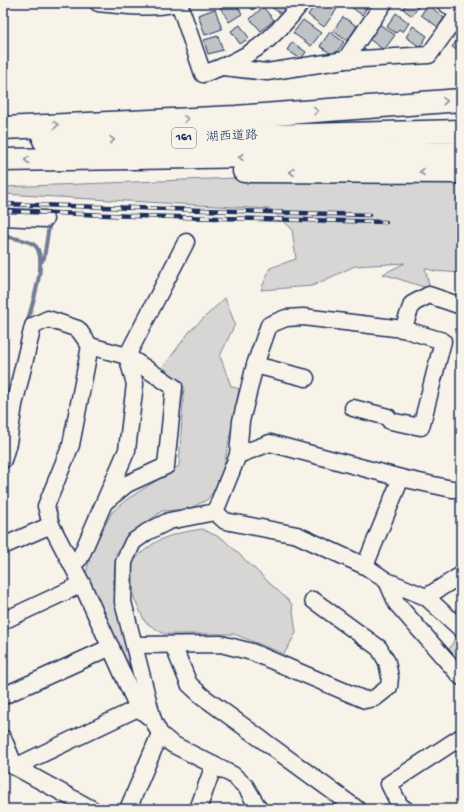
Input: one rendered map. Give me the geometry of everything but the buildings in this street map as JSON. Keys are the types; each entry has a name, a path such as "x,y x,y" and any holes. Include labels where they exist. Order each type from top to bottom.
{"highway":[{"path":"3,128 236,117 461,100"},
{"name":"湖西道路","path":"3,140 191,138 461,131"},
{"name":"湖西道路","path":"3,160 461,153"},
{"path":"3,175 234,171 461,172"}],"street":[{"path":"98,3 162,7 179,3 203,74 244,58 258,48 284,26 301,3"},
{"path":"345,60 384,3"},
{"path":"223,67 267,72 345,60 429,55 460,14 444,3"},
{"path":"3,217 46,219"},
{"path":"72,565 80,558 127,450 136,384 127,356 186,242"},
{"path":"403,329 412,304 429,295 461,306"},
{"path":"215,512 238,455 241,421 255,365 269,325 286,318 303,317 403,329 443,341 421,427 390,422 388,417 353,408"},
{"path":"3,460 8,443 14,405 33,326 48,319 78,329 90,346 127,356 174,387 166,466 127,484 104,503"},
{"path":"90,346 71,445 46,506 51,525 82,584 138,708 172,744 233,775 246,787 259,809"},
{"path":"255,365 306,378"},
{"path":"238,455 270,443 401,478 452,489 461,489"},
{"path":"365,566 401,478"},
{"path":"215,512 225,521 297,535 365,566 387,581 426,597 461,629"},
{"path":"128,809 156,727 123,602 124,562 133,542 169,521 215,512"},
{"path":"3,546 51,525"},
{"path":"426,597 461,575"},
{"path":"387,581 397,604 461,677"},
{"path":"3,621 82,584"},
{"path":"135,645 221,644 252,652 366,700 375,698 384,692 389,687 390,677 387,662 379,648 313,600"},
{"path":"173,645 189,684 197,692 357,809"},
{"path":"3,696 111,647"},
{"path":"9,764 138,708"},
{"path":"404,809 400,806 389,784 461,737"},
{"path":"3,738 9,764 92,809"},
{"path":"198,809 214,765"}],"shaded area":[{"path":"236,178 461,179 461,273 434,271 425,268 430,289 383,274 405,263 355,266 312,286 261,290 270,268 296,259 292,229 270,209 3,194 3,187"},
{"path":"225,298 235,324 220,356 231,386 239,389 221,481 207,500 188,509 162,511 128,536 116,554 113,587 137,679 133,687 86,573 92,550 112,512 126,500 179,466 184,386 163,367 190,331"},
{"path":"202,529 223,539 292,604 296,633 284,654 234,634 164,634 145,622 134,598 132,563 148,548 163,538"},
{"path":"456,636 461,641 461,664 449,650"}],"waterway":[{"path":"41,262 44,258 49,226"},
{"path":"3,236 30,242 38,250 40,270 27,324"}],"railway":[{"path":"3,204 369,215"},
{"path":"3,211 134,216 386,222"}]}
